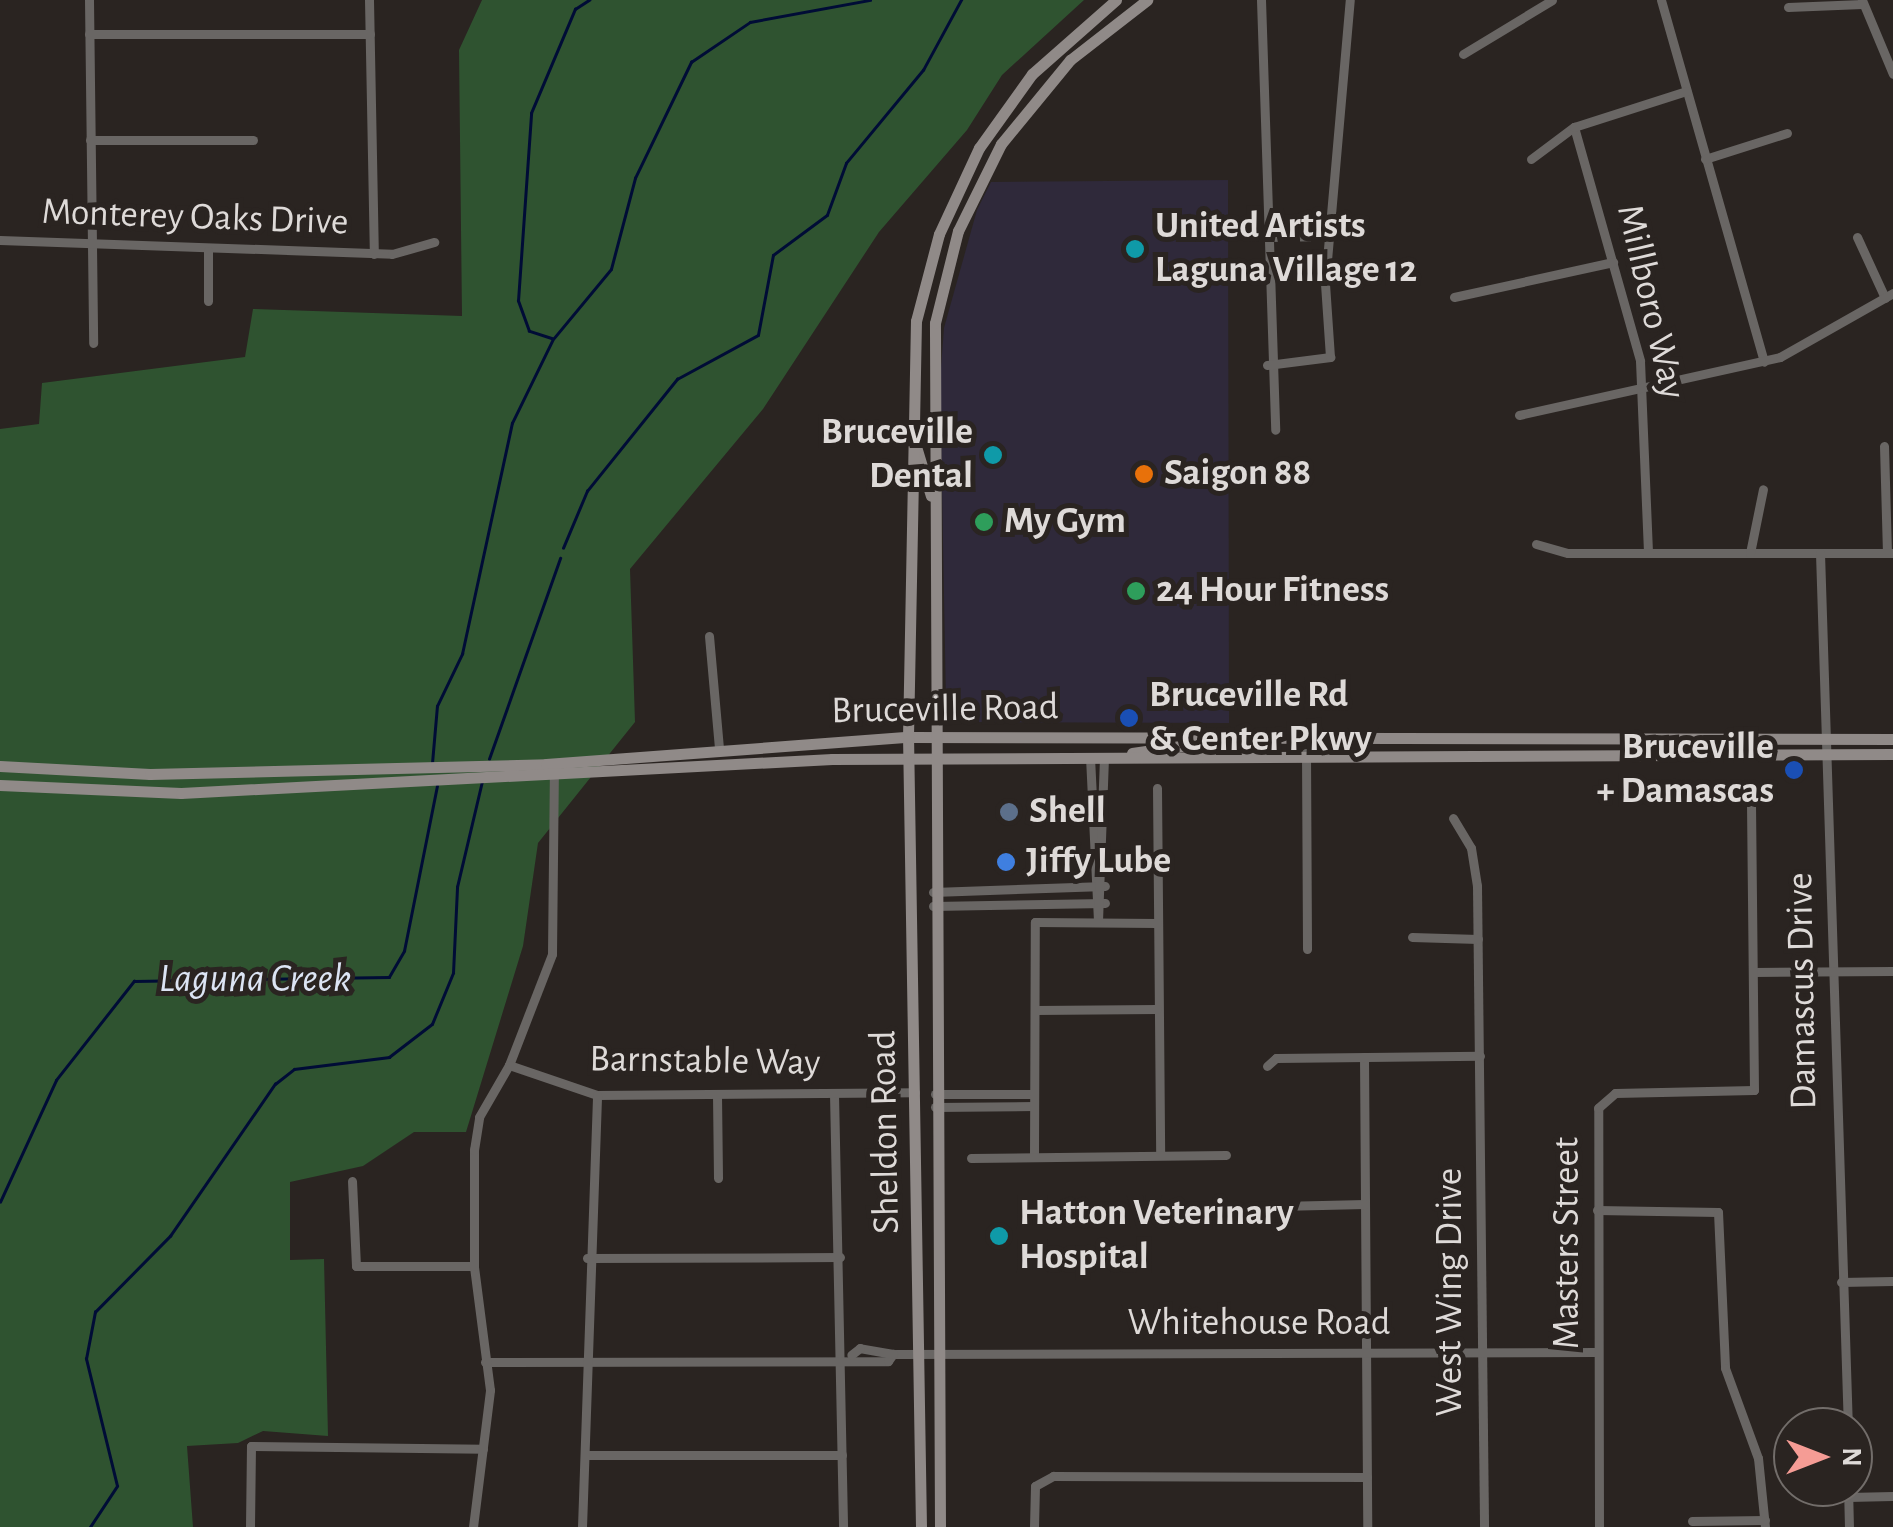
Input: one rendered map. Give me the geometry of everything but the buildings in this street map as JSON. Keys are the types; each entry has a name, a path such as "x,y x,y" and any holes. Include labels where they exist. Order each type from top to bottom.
{"main road":[{"name":"Sheldon Road","path":"921,1527 908,737 911,429 921,299 951,203 996,120 1052,54 1116,0"},
{"path":"930,496 940,302 970,202 1019,118 1070,60 1147,0"},
{"path":"911,429 930,496"},
{"name":"Sheldon Road","path":"930,496 940,1527"},
{"name":"Bruceville Road","path":"0,766 150,774 525,771 720,749 908,737 1893,739"},
{"path":"1123,757 1218,737"},
{"name":"Bruceville Road","path":"525,771 554,777 909,759 1306,753 1893,754"},
{"name":"Bruceville Road","path":"0,785 181,793 416,772"}],"street":[{"path":"89,0 88,250 92,343"},
{"name":"Monterey Oaks Drive","path":"0,240 88,250 374,254 369,0"},
{"path":"1261,0 1267,365 1275,430"},
{"path":"1267,365 1330,357 1329,236 1350,0"},
{"path":"1463,54 1552,0"},
{"path":"1661,0 1764,362"},
{"path":"1788,7 1862,2 1893,74"},
{"path":"89,34 370,34"},
{"path":"1531,159 1574,127 1686,91"},
{"name":"Millboro Way","path":"1574,127 1645,392 1648,553"},
{"path":"1705,159 1787,133"},
{"path":"90,140 253,140"},
{"path":"1265,236 1329,236"},
{"path":"1519,415 1645,392 1764,362 1889,295 1857,237"},
{"path":"374,254 434,242"},
{"path":"208,250 208,301"},
{"path":"1454,297 1613,262"},
{"path":"925,282 943,284"},
{"path":"921,299 940,302"},
{"path":"1536,544 1648,553 1890,553 1884,446"},
{"path":"1750,554 1764,489"},
{"name":"Damascus Drive","path":"1820,553 1832,755 1829,971 1847,1407"},
{"path":"709,636 720,749"},
{"path":"1306,753 1308,949"},
{"path":"1098,921 1105,903 1104,757"},
{"path":"1090,758 1090,887 1098,921"},
{"path":"473,1527 483,1449 485,1362 490,1334 474,1266 476,1132 509,1065 552,954 554,777"},
{"path":"1156,788 1160,1155"},
{"name":"Masters Street","path":"1599,1527 1598,1108 1608,1095 1754,1090 1751,806"},
{"name":"West Wing Drive","path":"1453,818 1471,848 1478,939 1484,1527"},
{"path":"933,892 1105,886"},
{"path":"933,906 1105,903"},
{"path":"1034,1156 1035,922 1157,923"},
{"path":"1412,936 1478,939"},
{"path":"1753,972 1893,971"},
{"path":"1036,1010 1157,1009"},
{"path":"1267,1066 1276,1058 1480,1056"},
{"path":"1364,1057 1367,1527"},
{"name":"Barnstable Way","path":"509,1065 597,1096 915,1092"},
{"path":"834,1094 846,1356 842,1527"},
{"path":"935,1100 1034,1094"},
{"path":"718,1095 718,1178"},
{"path":"582,1527 587,1258 597,1096"},
{"path":"935,1100 1034,1106"},
{"path":"971,1158 1226,1155"},
{"path":"352,1180 356,1266 474,1266"},
{"path":"1265,1215 1279,1206 1365,1204"},
{"path":"1597,1210 1718,1212 1725,1368 1758,1458 1765,1524 1692,1521"},
{"path":"587,1258 840,1256"},
{"path":"1841,1282 1893,1281"},
{"name":"Whitehouse Road","path":"485,1362 893,1354 920,1357 1598,1352"},
{"path":"250,1527 251,1446 483,1449"},
{"path":"586,1455 842,1455"},
{"path":"1034,1527 1035,1486 1053,1476 1367,1477"}],"shaded area":[{"path":"1228,180 1229,723 957,722 946,702 940,381 944,328 977,210 991,182"}],"green space":[{"path":"482,0 1084,0 1002,75 967,130 879,232 763,409 630,569 635,722 538,843 523,946 466,1132 414,1132 363,1166 290,1182 290,1260 324,1259 328,1436 263,1431 238,1443 187,1446 193,1527 0,1527 0,429 39,424 42,383 245,357 253,309 462,316 459,50"}],"waterway":[{"name":"Laguna Creek","path":"432,763 437,706 462,654 512,423 553,339 529,331 518,301 531,113 575,9 589,0"},
{"name":"Laguna Creek","path":"554,338 611,269 635,178 691,62 750,22 870,0"},
{"name":"Laguna Creek","path":"563,548 587,491 677,379 758,335 773,255 827,215 846,163 923,70 961,0"},
{"name":"Laguna Creek","path":"489,759 560,558"},
{"name":"Laguna Creek","path":"90,1527 117,1486 86,1359 95,1312 170,1236 275,1084 294,1069 389,1057 432,1024 453,973 457,887 482,781"},
{"name":"Laguna Creek","path":"0,1202 56,1080 134,981 389,977 404,951 437,786"}],"place":[{"name":"United Artists Laguna Village 12","path":"1135,249"},
{"name":"Bruceville Dental","path":"993,455"},
{"name":"Saigon 88","path":"1144,474"},
{"name":"My Gym","path":"984,522"},
{"name":"24 Hour Fitness","path":"1136,591"},
{"name":"Bruceville Rd & Center Pkwy","path":"1129,718"},
{"name":"Bruceville + Damascas","path":"1794,770"},
{"name":"Shell","path":"1009,812"},
{"name":"Jiffy Lube","path":"1006,862"},
{"name":"Hatton Veterinary Hospital","path":"999,1236"}]}
